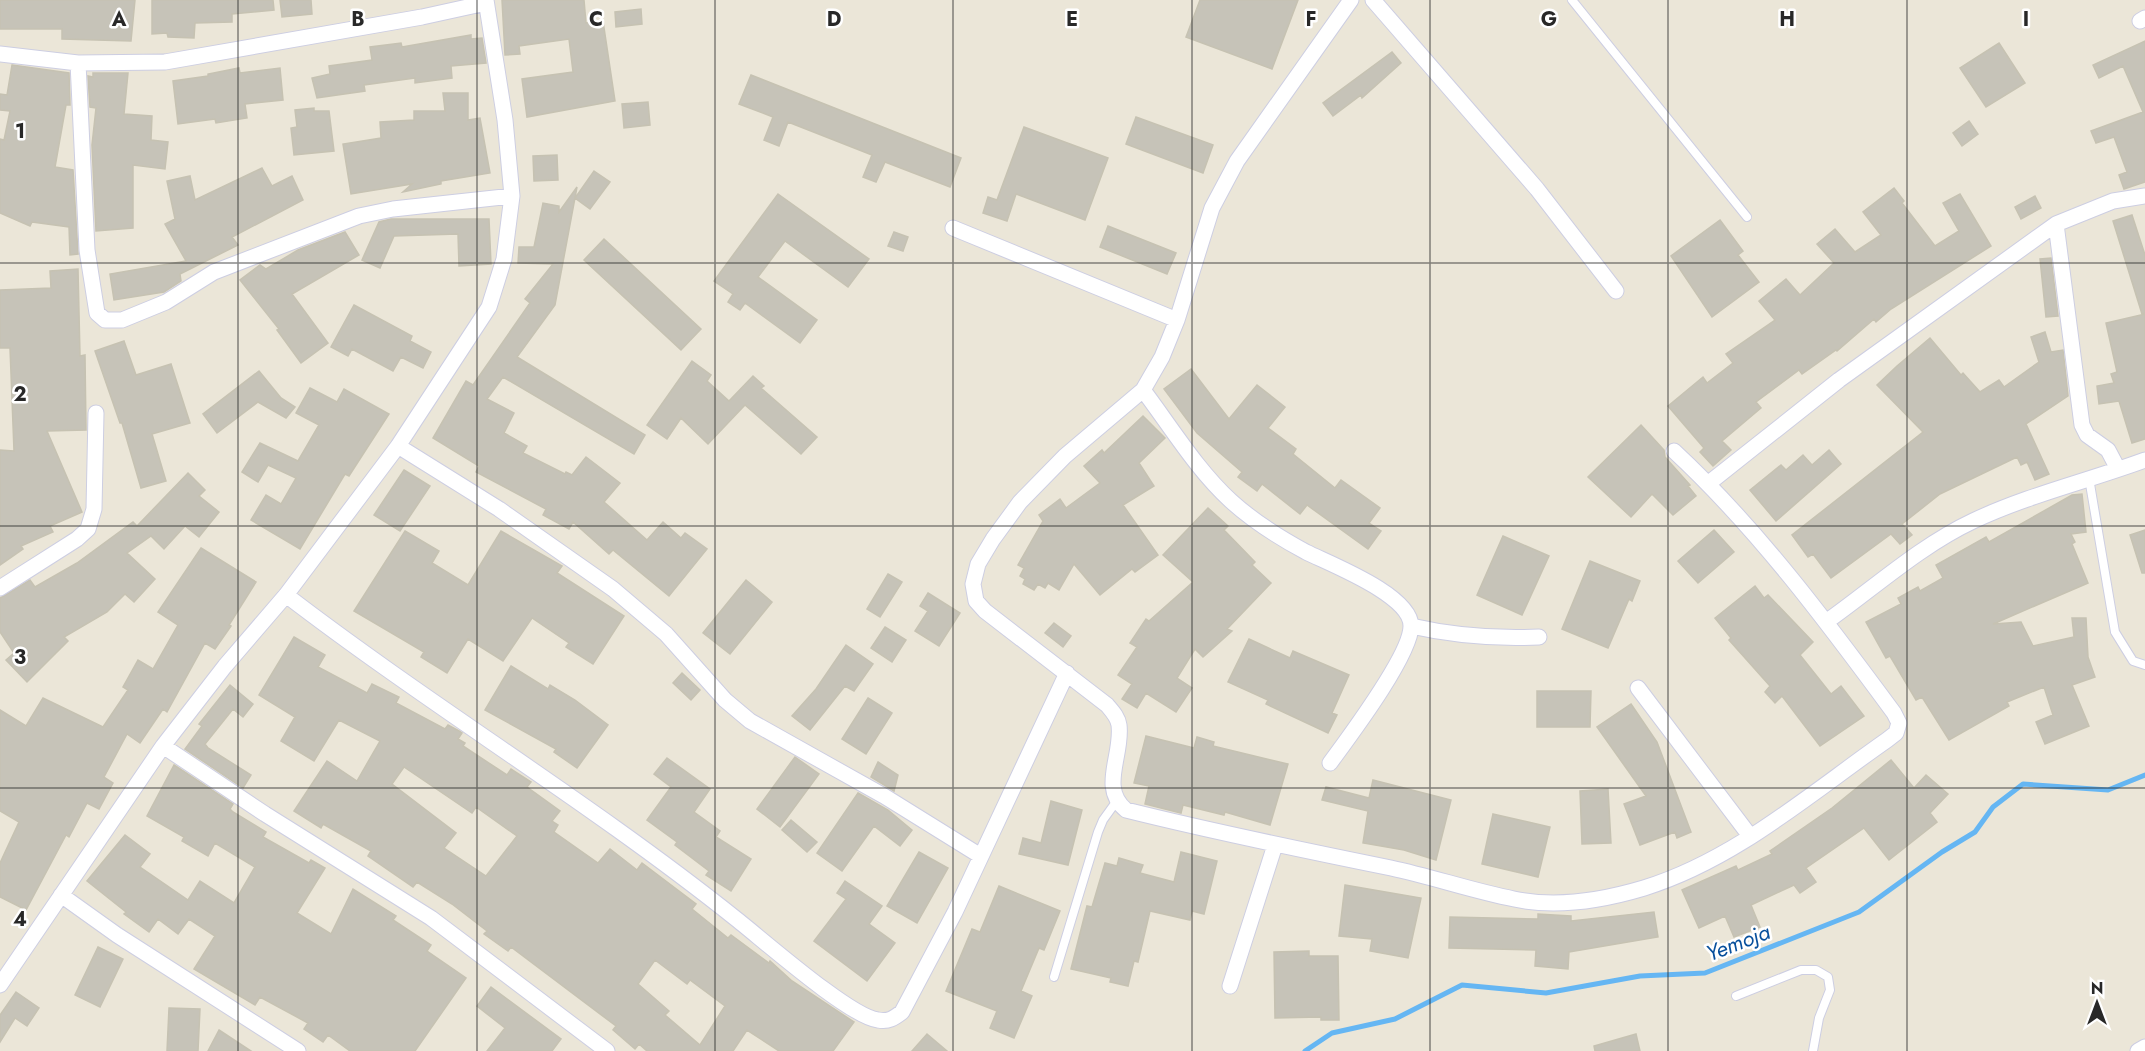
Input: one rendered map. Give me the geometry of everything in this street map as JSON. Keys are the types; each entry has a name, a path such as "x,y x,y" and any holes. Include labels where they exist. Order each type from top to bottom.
{"street":[{"path":"1351,0 1237,161 1212,208 1177,320 1162,357 1143,390 1065,456 1020,502 978,564 973,584 976,601 985,611 1107,705 1117,717 1118,751 1112,795 1116,802 1126,810 1412,873 1516,900 1585,901 1644,888 1702,866 1750,836 1896,733 1899,723 1894,713 1826,622 1709,483 1674,451"},
{"path":"1373,0 1537,189 1616,291"},
{"path":"0,54 78,63 175,60 422,17 486,1 505,120 512,196 504,259 489,307 398,446 286,595 225,666 163,746 0,985"},
{"path":"78,63 87,250 98,313 105,320 122,320 166,302 214,272 359,216 393,209 512,196"},
{"path":"1709,483 1839,380 2056,224 2114,201 2145,196"},
{"path":"2056,224 2082,425 2087,435 2109,450 2118,469"},
{"path":"953,228 1177,320"},
{"path":"1143,390 1211,481 1230,501 1256,522 1306,552 1364,580 1406,613 1411,626 1403,649 1377,697 1330,763"},
{"path":"0,588 77,539 88,529 94,509 96,413"},
{"path":"398,446 499,509 613,589 666,634 725,700 750,721 884,796 980,855"},
{"path":"1826,622 1896,569 1971,522 2089,478 2145,460"},
{"path":"286,595 429,700 699,890 801,970 866,1017 890,1021 902,1012 955,912 1067,673"},
{"path":"1411,626 1463,637 1495,639 1539,637"},
{"path":"1638,688 1750,836"},
{"path":"163,746 265,814 431,918 607,1051"},
{"path":"1230,986 1275,844"},
{"path":"61,895 117,935 171,967 298,1051"},
{"path":"2138,1051 2145,1047"}],"lane":[{"path":"1572,0 1747,217"},
{"path":"2089,478 2115,632 2133,661 2145,665"},
{"path":"1054,977 1098,832 1103,820 1116,802"},
{"path":"1736,996 1801,970 1816,970 1828,977 1830,990 1819,1018 1813,1051"}],"building":[{"path":"0,0 135,0 131,41 62,39 62,29 0,29"},
{"path":"152,0 273,0 274,10 232,14 232,22 195,23 194,38 168,37 167,33 152,34"},
{"path":"280,0 311,0 312,14 282,17"},
{"path":"502,0 584,0 586,23 603,21 615,101 527,117 522,79 573,72 569,39 519,46 520,54 505,55"},
{"path":"1200,0 1298,0 1272,69 1186,37"},
{"path":"641,9 642,24 616,27 615,12"},
{"path":"471,35 471,39 482,38 486,63 451,66 452,78 415,83 415,78 364,85 365,91 317,98 312,78 330,74 329,66 372,60 370,47 401,43 402,47"},
{"path":"2145,41 2145,182 2124,189 2119,175 2127,172 2114,137 2096,143 2091,131 2143,112 2123,66 2099,78 2093,65"},
{"path":"1999,43 2025,83 1986,107 1960,68"},
{"path":"1392,52 1401,63 1362,98 1361,95 1333,116 1323,103"},
{"path":"12,65 69,73 70,105 66,105 55,167 73,170 78,254 70,255 69,227 32,222 30,226 0,213 0,139 4,140 10,111 0,110 0,94 7,95"},
{"path":"239,68 240,73 280,68 283,100 245,104 247,118 216,123 215,119 178,124 173,81 208,76 208,74"},
{"path":"93,73 128,73 124,114 152,116 151,140 168,142 165,169 133,165 133,228 96,231 92,145 96,108 90,107 88,76 93,77"},
{"path":"751,75 961,158 950,187 885,162 876,182 863,177 872,155 788,122 779,146 764,140 773,117 739,104"},
{"path":"443,93 468,93 468,120 480,118 490,173 441,181 441,184 403,192 412,184 351,194 343,144 381,138 380,122 414,120 414,111 445,111"},
{"path":"648,102 650,125 624,128 622,104"},
{"path":"314,108 314,111 329,111 334,151 294,155 291,128 297,127 295,110"},
{"path":"1136,117 1213,145 1203,173 1126,144"},
{"path":"1969,121 1978,134 1962,146 1953,133"},
{"path":"1024,127 1108,158 1085,220 1016,194 1007,221 983,213 988,197 997,200"},
{"path":"557,155 558,180 534,181 533,156"},
{"path":"262,168 272,186 292,176 303,200 232,237 238,245 180,274 181,281 164,292 114,300 110,274 186,261 165,224 175,219 167,181 190,176 195,200"},
{"path":"594,171 610,182 590,209 575,198"},
{"path":"577,187 555,305 517,357 645,435 634,454 503,377 487,399 514,413 504,433 527,446 523,453 565,474 566,472 572,475 586,457 620,483 604,502 647,540 663,522 681,538 685,533 707,549 669,596 613,550 609,554 573,522 569,529 543,515 546,509 476,472 479,466 433,438 466,381 473,385 530,303 525,299 553,264 518,263 519,247 534,247 543,203 559,206 559,212"},
{"path":"1894,188 1904,201 1902,203 1935,246 1959,231 1943,203 1960,194 1991,246 1891,309 1876,322 1874,319 1837,351 1802,374 1799,370 1756,402 1761,408 1722,441 1731,450 1713,466 1700,452 1704,448 1668,406 1703,377 1707,383 1733,363 1726,354 1775,320 1759,301 1786,279 1800,295 1834,263 1817,244 1835,229 1855,252 1881,235 1863,212"},
{"path":"778,194 869,259 848,287 785,241 758,277 817,320 800,343 745,303 740,310 728,302 733,294 714,281"},
{"path":"2035,196 2041,208 2021,219 2015,207"},
{"path":"2132,215 2145,255 2145,313 2142,314 2113,221"},
{"path":"391,219 489,219 491,264 459,266 458,234 394,236 380,268 362,260 379,222"},
{"path":"1720,220 1743,251 1738,255 1759,282 1712,317 1671,256"},
{"path":"1108,226 1176,253 1167,274 1100,247"},
{"path":"345,232 359,255 292,294 328,343 301,363 277,330 279,329 240,280 260,265 266,269 298,250"},
{"path":"894,232 908,237 903,251 888,246"},
{"path":"604,239 701,329 681,350 584,260"},
{"path":"2051,258 2058,316 2046,317 2040,259"},
{"path":"78,269 80,356 85,355 86,430 47,431 82,512 50,526 53,532 21,546 23,549 0,565 0,450 14,451 10,348 0,348 0,290 51,288 50,271"},
{"path":"354,305 412,336 410,341 431,352 423,368 401,357 393,371 352,349 348,356 331,347"},
{"path":"2145,314 2145,439 2132,443 2119,401 2099,404 2097,386 2114,383 2111,374 2117,372 2106,323"},
{"path":"2045,332 2051,352 2063,350 2068,396 2026,424 2049,474 2035,480 2027,462 2021,465 2017,457 1940,494 1902,524 1912,535 1900,544 1891,534 1831,578 1813,554 1808,557 1792,535 1923,432 1877,385 1897,366 1930,338 1961,375 1963,373 1980,392 1999,380 2004,387 2039,362 2031,337"},
{"path":"124,341 136,375 171,364 190,423 152,434 166,481 141,488 122,423 120,423 95,351"},
{"path":"692,361 711,375 707,381 729,401 753,376 764,386 761,388 817,437 801,454 745,405 708,444 681,418 667,439 647,425"},
{"path":"1191,369 1229,419 1257,385 1285,407 1268,428 1296,449 1293,454 1335,488 1341,480 1380,508 1369,523 1381,531 1368,549 1307,505 1300,514 1262,484 1257,491 1238,477 1242,472 1197,433 1164,389"},
{"path":"259,371 281,398 295,407 286,418 258,402 217,433 203,414"},
{"path":"310,388 337,402 344,389 389,414 349,476 345,474 300,549 251,520 266,495 281,504 296,478 268,465 258,482 242,472 260,443 298,461 319,425 296,413"},
{"path":"1143,416 1165,438 1139,463 1154,486 1123,505 1158,555 1135,572 1132,569 1100,595 1074,564 1059,590 1048,583 1045,588 1038,584 1034,590 1023,584 1025,579 1020,576 1024,568 1018,565 1043,521 1039,515 1060,499 1066,508 1100,483 1084,466 1102,450 1104,453"},
{"path":"1641,425 1664,450 1665,457 1690,485 1688,486 1696,496 1673,515 1652,494 1631,517 1588,477"},
{"path":"1829,450 1841,464 1776,521 1750,490 1781,465 1786,470 1803,455 1812,465"},
{"path":"404,470 430,486 400,531 374,515"},
{"path":"188,473 205,490 199,496 219,512 199,537 185,526 164,549 151,536 127,553 155,579 134,602 125,594 107,612 64,637 68,641 27,682 6,660 14,653 0,632 0,598 30,580 35,587 77,563 133,522 137,526"},
{"path":"2082,494 2086,532 2071,534 2075,542 2072,544 2088,583 1993,624 2021,622 2033,646 2074,637 2072,618 2086,618 2088,657 2095,677 2072,685 2089,726 2045,744 2036,722 2053,715 2044,687 2007,702 2009,706 1949,740 1922,697 1916,700 1890,656 1886,658 1866,622 1901,604 1898,598 1918,587 1920,591 1943,578 1936,565 1986,537 1989,542 2072,495"},
{"path":"1208,508 1228,526 1224,530 1255,562 1252,565 1271,583 1227,629 1232,631 1203,657 1195,649 1177,678 1192,688 1176,712 1146,693 1137,708 1122,699 1132,684 1118,675 1137,647 1130,643 1146,619 1149,621 1193,582 1163,555"},
{"path":"1714,530 1734,552 1698,583 1678,561"},
{"path":"2145,530 2145,573 2142,573 2130,535"},
{"path":"405,531 439,551 432,563 468,585 501,531 562,566 557,573 624,616 593,664 566,647 569,643 532,618 503,661 468,639 447,673 421,657 424,652 354,611"},
{"path":"1503,536 1549,556 1522,615 1477,595"},
{"path":"201,548 256,582 229,625 231,626 215,649 205,643 167,712 163,709 140,743 127,734 104,777 113,783 99,809 87,803 69,837 66,835 26,910 0,897 0,863 19,822 0,811 0,710 26,726 43,698 103,727 128,690 123,687 138,660 153,669 178,625 158,612"},
{"path":"1590,561 1640,581 1632,601 1629,599 1608,648 1562,629"},
{"path":"888,574 902,582 880,617 867,609"},
{"path":"746,580 772,602 730,654 703,633"},
{"path":"1755,586 1764,598 1768,595 1813,642 1800,655 1831,694 1841,686 1864,716 1820,746 1782,696 1775,703 1765,692 1770,686 1729,640 1731,638 1715,618"},
{"path":"928,593 960,613 939,646 915,631 928,611 920,606"},
{"path":"1054,623 1071,636 1063,647 1045,633"},
{"path":"885,627 906,640 892,662 871,648"},
{"path":"294,637 325,655 318,667 367,693 372,684 399,697 396,703 445,729 448,725 462,733 458,739 465,743 463,746 507,775 511,769 531,782 527,787 560,811 552,821 558,825 554,832 598,863 610,849 637,870 642,863 696,904 692,909 728,938 731,935 769,963 770,961 792,981 854,1022 833,1051 779,1051 747,1030 733,1051 647,1051 639,1044 635,1049 613,1030 616,1026 511,947 508,951 484,934 487,931 452,904 417,882 413,887 368,856 371,851 323,824 321,828 294,811 327,761 357,781 380,741 339,720 314,761 281,741 295,717 259,695","holes":["404,767 472,813 476,807 517,836 486,876 444,848 456,833 392,784","655,960 687,984 690,980 725,1006 700,1045 665,1015 669,1011 638,984"]},
{"path":"1249,639 1290,658 1293,651 1349,675 1332,713 1337,715 1328,733 1266,704 1268,700 1228,682"},
{"path":"846,645 873,664 854,691 845,686 810,730 792,716 816,689"},
{"path":"511,666 548,689 550,685 575,700 608,725 577,768 554,752 556,749 485,710"},
{"path":"682,673 700,690 691,700 673,683"},
{"path":"230,685 253,704 243,717 233,709 205,744 251,775 243,788 185,749 202,726 199,724"},
{"path":"1537,691 1591,691 1590,727 1537,727"},
{"path":"868,698 892,713 866,754 842,739"},
{"path":"1631,704 1657,742 1691,832 1677,838 1675,832 1640,845 1624,804 1646,796 1597,727"},
{"path":"1146,736 1194,748 1197,737 1214,742 1213,746 1288,764 1270,825 1225,812 1224,815 1183,805 1181,813 1145,804 1149,786 1134,783"},
{"path":"795,757 819,774 780,827 757,809"},
{"path":"667,758 710,789 694,812 720,831 716,837 751,859 731,891 706,875 709,871 675,845 677,842 647,820 671,787 654,774"},
{"path":"1891,760 1914,788 1926,775 1948,794 1930,813 1937,822 1889,860 1864,828 1806,868 1816,882 1800,893 1794,885 1751,905 1760,927 1734,937 1725,916 1699,928 1682,890 1736,866 1738,870 1772,854 1770,851 1832,808"},
{"path":"878,762 898,775 894,791 871,777"},
{"path":"174,765 233,804 230,809 233,812 266,832 263,837 309,863 311,860 325,868 297,913 331,934 353,889 396,916 393,920 431,945 427,951 466,978 415,1051 350,1051 328,1035 323,1042 304,1029 308,1023 260,997 255,1005 194,969 215,936 189,919 178,934 158,919 149,932 124,914 126,912 87,881 125,835 150,854 140,867 188,900 200,881 234,903 255,867 215,843 208,856 182,841 184,837 147,816"},
{"path":"1373,780 1451,800 1436,860 1404,850 1363,843 1368,811 1322,800 1326,787 1369,798"},
{"path":"1608,789 1611,843 1582,844 1580,791"},
{"path":"858,793 888,810 912,830 900,846 874,826 842,871 817,853"},
{"path":"1051,801 1082,810 1068,865 1019,854 1023,838 1041,843"},
{"path":"1493,814 1550,827 1538,877 1482,864"},
{"path":"791,820 817,842 807,852 782,830"},
{"path":"919,852 948,868 917,923 887,906"},
{"path":"1181,852 1217,861 1204,914 1192,911 1190,920 1150,911 1138,962 1134,961 1128,986 1110,982 1111,978 1071,969 1087,906 1092,907 1105,863 1117,866 1119,858 1143,865 1140,873 1174,882"},
{"path":"845,881 882,906 869,924 895,943 867,981 814,941 846,899 837,893"},
{"path":"1345,885 1421,898 1408,958 1370,951 1372,939 1339,936"},
{"path":"999,886 1060,911 1044,950 1039,948 1021,991 1032,996 1014,1038 990,1028 997,1011 946,991 972,929 980,932"},
{"path":"1654,912 1658,937 1569,952 1568,969 1535,966 1536,950 1449,948 1450,917 1538,919 1538,914 1571,916 1571,921"},
{"path":"98,947 123,959 100,1007 75,995"},
{"path":"1309,951 1309,956 1338,956 1339,1020 1321,1020 1321,1017 1275,1018 1274,952"},
{"path":"491,987 561,1039 552,1051 487,1051 505,1028 477,1006"},
{"path":"16,992 39,1008 27,1026 15,1018 0,1042 0,1015"},
{"path":"169,1008 200,1009 198,1051 167,1051"},
{"path":"219,1030 251,1051 208,1051"},
{"path":"927,1034 947,1051 912,1051"},
{"path":"1636,1034 1640,1051 1595,1051 1594,1046"}],"waterway":[{"name":"Yemoja","path":"1305,1051 1332,1033 1395,1019 1462,985 1546,993 1640,976 1705,973 1859,912 1942,852 1975,832 1993,807 2023,784 2108,790 2145,775"}]}
